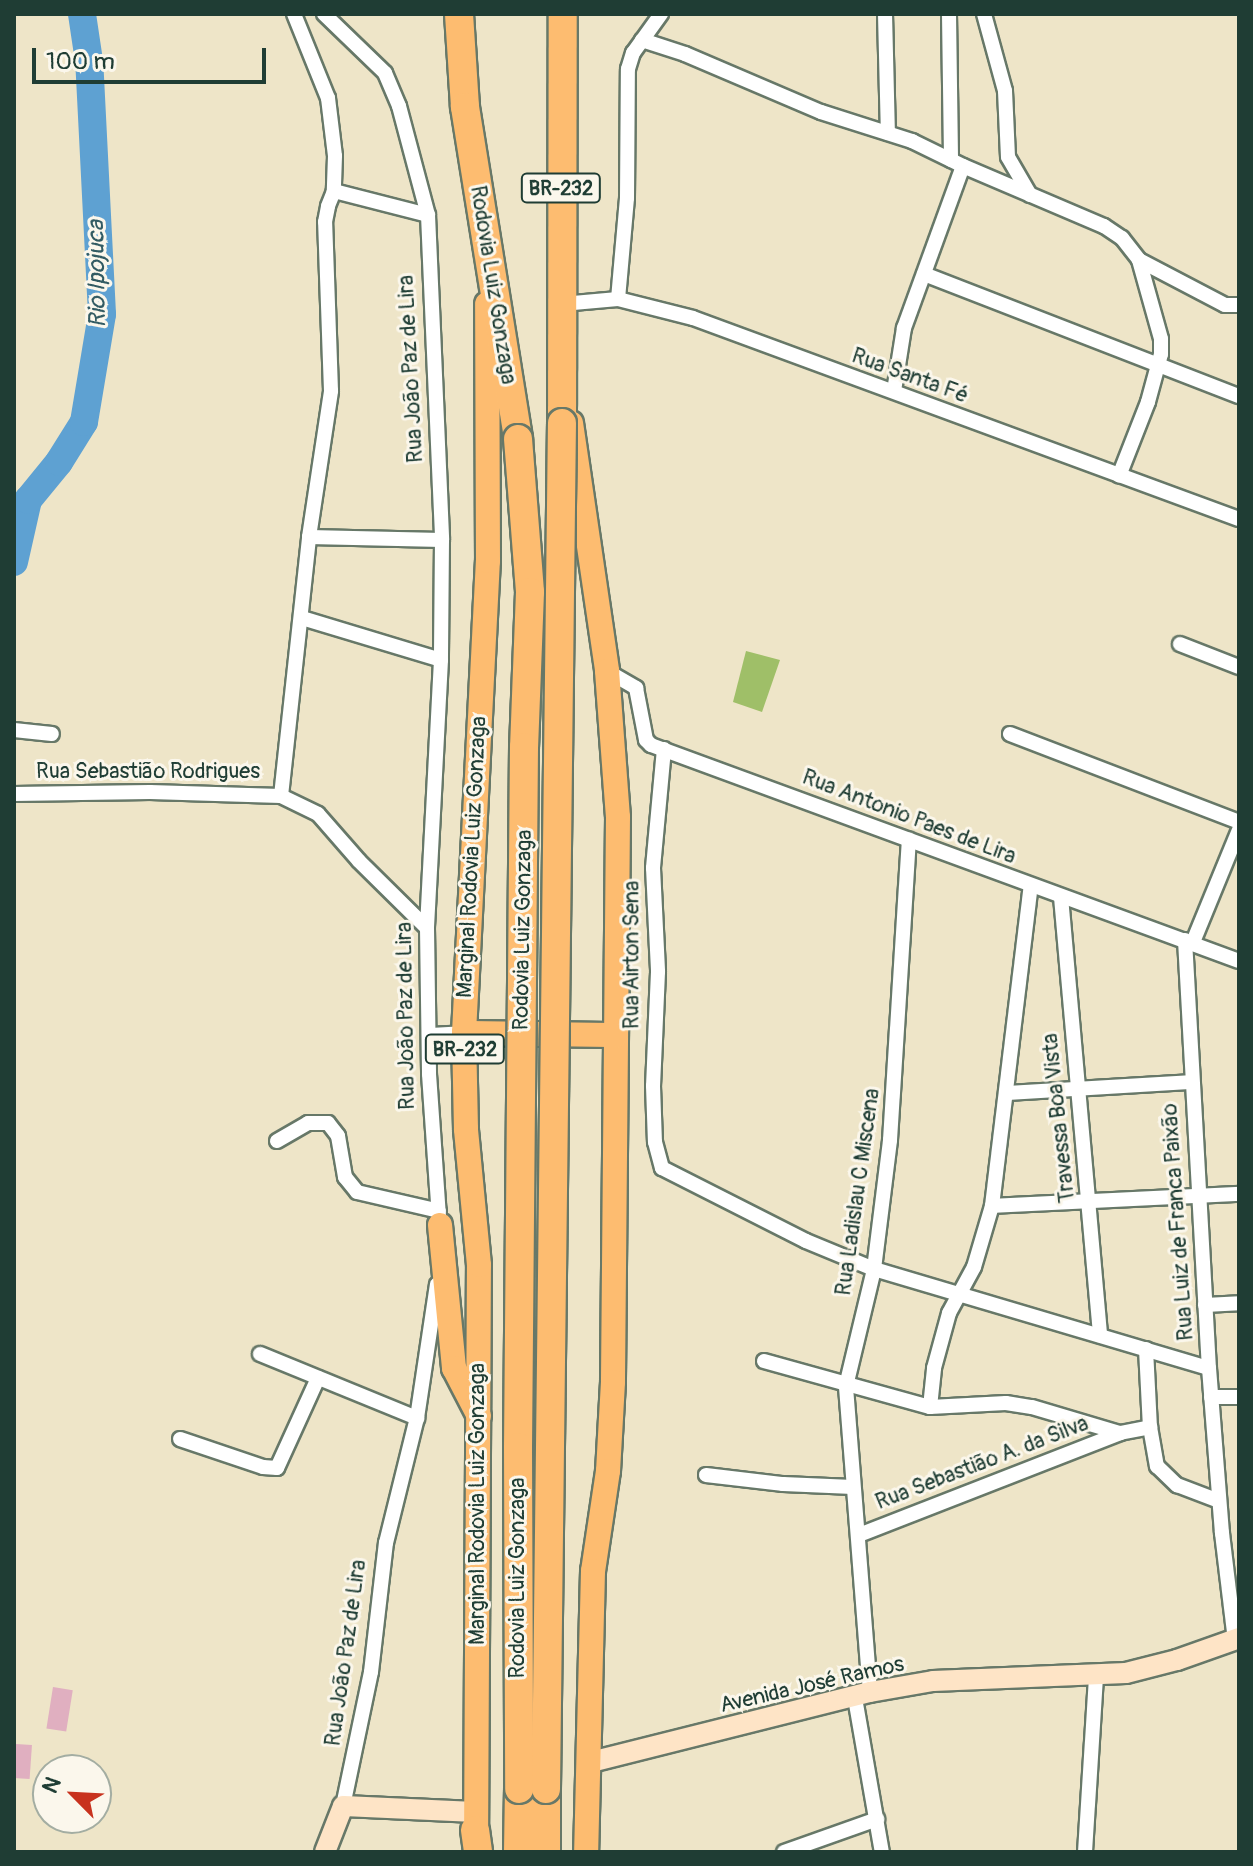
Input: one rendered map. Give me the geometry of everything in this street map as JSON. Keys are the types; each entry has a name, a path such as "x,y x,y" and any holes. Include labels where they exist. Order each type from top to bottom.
{"highway":[{"name":"Rodovia Luiz Gonzaga","path":"459,14 465,107 518,439 530,592 522,986 533,1789 546,1852"},
{"name":"Rodovia Luiz Gonzaga","path":"518,1852 533,1789 562,423 563,14"}],"main road":[{"name":"Marginal Rodovia Luiz Gonzaga","path":"476,1836 479,1265 466,1129 464,1033 488,561 485,246"},
{"name":"BR-232","path":"563,362 607,671 618,817 613,1382 608,1471 593,1571 586,1852"},
{"path":"464,1033 616,1035"},
{"path":"440,1218 454,1368 480,1416"}],"street":[{"name":"Rua Sebastião Rodrigues","path":"281,796 309,537 331,391 325,222 334,191 335,156 328,98 294,14"},
{"name":"Rua João Paz de Lira","path":"324,14 385,73 399,106 428,215 442,540 441,660 427,928 429,1035 440,1218 435,1306 417,1418 386,1543 371,1672 343,1806 325,1852"},
{"path":"618,299 627,198 628,69 642,40 661,14"},
{"path":"885,14 888,133"},
{"path":"894,391 904,328 924,274 957,163 949,14"},
{"path":"984,14 1005,91 1008,157 1030,195"},
{"path":"642,40 685,54 821,112 888,133 1104,226 1122,238 1139,260 1161,339 1159,367 1119,476"},
{"path":"334,191 428,215"},
{"path":"1139,260 1225,305 1239,305"},
{"path":"924,274 1239,396"},
{"name":"Rua Santa Fé","path":"562,304 618,299 693,318 1239,519"},
{"path":"309,537 442,540"},
{"path":"302,618 441,660"},
{"path":"1180,644 1239,667"},
{"path":"607,671 636,688 646,740 664,749"},
{"path":"14,730 52,734"},
{"path":"1010,734 1239,822"},
{"name":"Rua Antonio Paes de Lira","path":"664,749 1239,961"},
{"name":"Rua Airton Sena","path":"664,749 653,868 658,972 653,1086 658,1162 670,1174 806,1241 874,1269"},
{"name":"Rua Sebastião Rodrigues","path":"14,794 150,792 281,796 318,814 359,861 427,928"},
{"name":"Rua Luiz de Franca Paixão","path":"1237,1639 1219,1501 1209,1368 1191,1082 1189,941 1239,830"},
{"name":"Rua Ladislau C Miscena","path":"882,1852 862,1695 859,1535 846,1386 874,1269 897,1064 909,840"},
{"path":"930,1407 934,1368 958,1294 974,1267 992,1206 1031,886"},
{"name":"Travessa Boa Vista","path":"1061,897 1100,1335"},
{"path":"429,1035 464,1033"},
{"path":"1006,1093 1191,1082"},
{"path":"277,1141 308,1123 328,1123 338,1136 345,1177 357,1192 440,1218"},
{"path":"992,1206 1239,1194"},
{"path":"874,1269 1209,1368"},
{"path":"1205,1305 1239,1303"},
{"name":"Rua Luiz de Franca Paixão","path":"1146,1349 1153,1454 1166,1478 1219,1501"},
{"path":"260,1354 417,1418"},
{"path":"764,1361 930,1407 1006,1403 1032,1407 1120,1433"},
{"path":"180,1439 263,1467 277,1468 318,1378"},
{"path":"1211,1397 1239,1397"},
{"name":"Rua Sebastião A. da Silva","path":"859,1535 1120,1433 1150,1427"},
{"path":"706,1475 783,1484 853,1487"},
{"name":"Avenida José Ramos","path":"587,1763 862,1695 933,1681 1096,1676 1177,1660 1237,1639"},
{"path":"1085,1852 1096,1676"},
{"path":"343,1806 476,1836"},
{"path":"784,1851 877,1819"}],"green space":[{"path":"746,651 780,660 762,712 733,702"}],"building":[{"path":"53,1687 73,1690 66,1732 46,1728"},
{"path":"16,1744 32,1745 30,1779 14,1778"}],"waterway":[{"name":"Rio Ipojuca","path":"14,562 28,500 59,462 84,422 102,314 89,61 82,14"}]}
